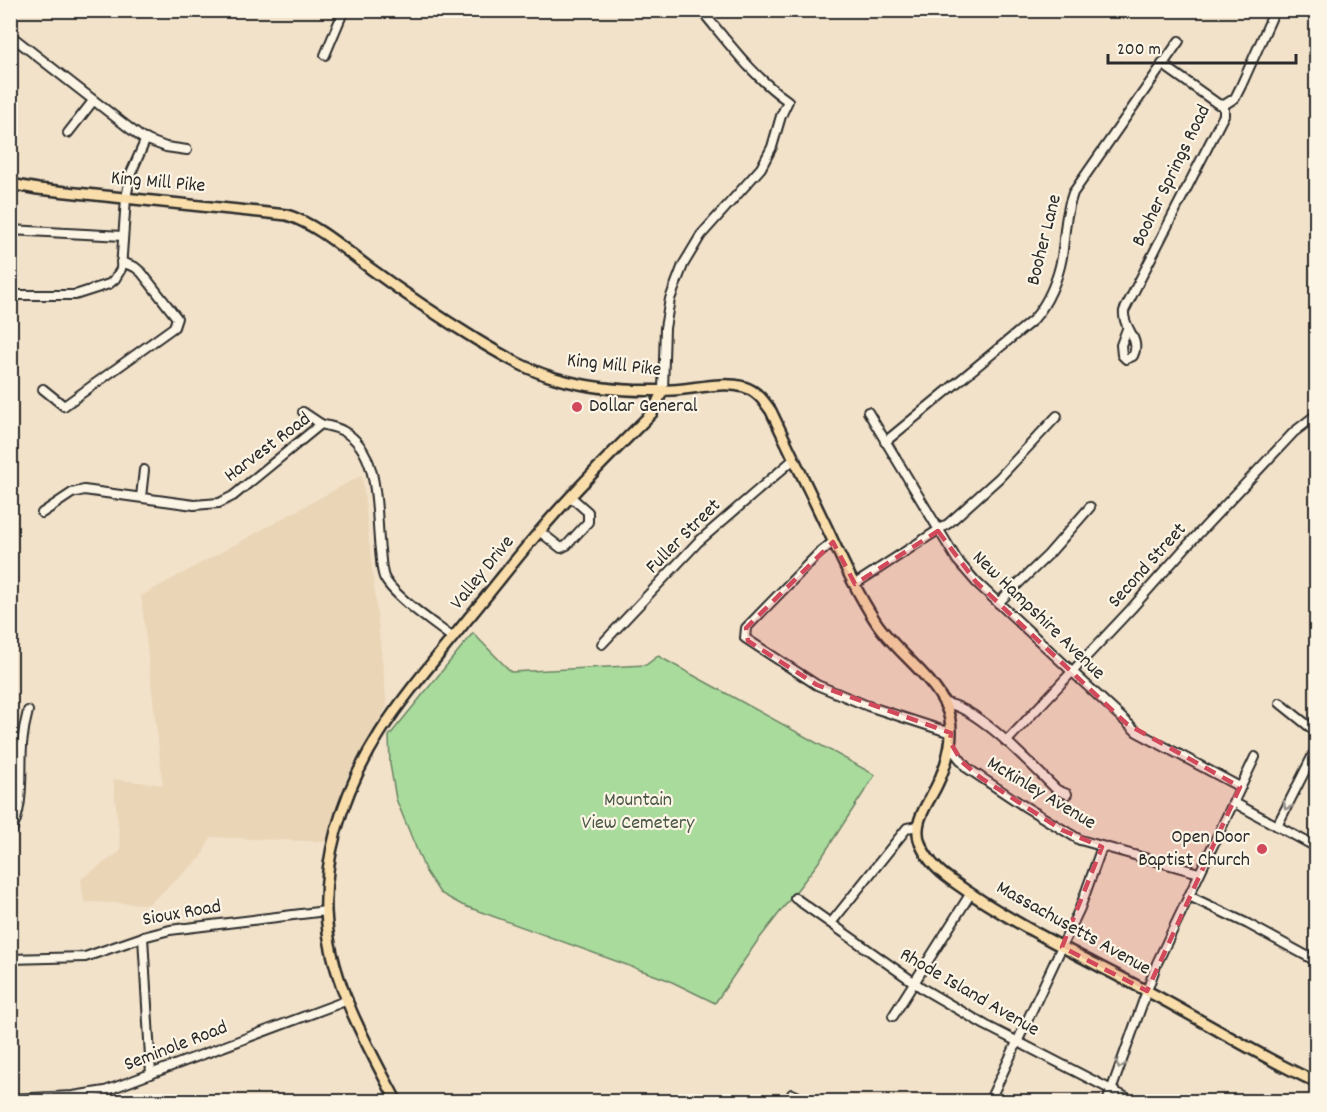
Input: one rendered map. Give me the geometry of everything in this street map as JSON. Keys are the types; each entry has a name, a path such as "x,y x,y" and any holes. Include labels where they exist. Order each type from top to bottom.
{"main road":[{"name":"King Mill Pike","path":"10,184 38,189 274,212 297,218 410,297 519,364 538,373 575,384 616,389 663,390 728,385 747,388 754,392 765,403 855,584 885,634 945,703 949,713 951,738"},
{"name":"Valley Drive","path":"396,1101 348,1000 333,953 326,911 327,879 341,813 358,769 388,719 539,531 652,414 663,390"},
{"path":"918,826 921,814 942,772 951,738"},
{"name":"Massachusetts Avenue","path":"918,826 921,846 933,863 950,880 1062,947 1317,1082"}],"street":[{"path":"325,55 344,10"},
{"name":"Valley Drive","path":"663,390 665,328 670,299 683,265 701,235 761,168 772,147 788,101 761,80 743,62 701,10"},
{"name":"Booher Springs Road","path":"1127,329 1124,311 1224,115 1224,105 1230,103 1238,92 1275,10"},
{"path":"10,36 146,139 166,147 187,150"},
{"name":"Booher Lane","path":"885,442 1033,320 1040,311 1059,268 1067,212 1073,193 1179,41"},
{"path":"1162,64 1218,104 1224,105"},
{"path":"68,133 93,101"},
{"path":"10,296 67,296 87,293 115,279 121,269 126,198 131,173 146,139"},
{"path":"10,230 123,236"},
{"path":"44,389 64,406 174,327 177,318 142,273 135,267 122,262"},
{"path":"303,412 321,424"},
{"name":"New Hampshire Avenue","path":"868,412 938,531 964,570 1137,732 1240,787"},
{"name":"Second Street","path":"1006,742 1294,432 1317,415"},
{"path":"855,584 938,531 999,478 1057,416"},
{"name":"Harvest Road","path":"42,513 72,493 84,490 195,505 219,503 233,496 321,424 343,431 359,444 368,457 385,579 403,598 453,638"},
{"name":"Fuller Street","path":"602,644 698,542 794,459"},
{"path":"141,497 144,470"},
{"path":"539,531 561,548 581,530 588,522 589,516 571,496"},
{"path":"998,603 1048,555 1090,507"},
{"path":"834,542 804,568 746,628 744,634 750,642 817,685 951,738"},
{"path":"945,703 960,706 968,711 1006,742 1057,790 1066,794"},
{"path":"1280,703 1317,732"},
{"path":"10,834 19,813 21,801 22,747 28,711"},
{"name":"McKinley Avenue","path":"951,738 962,762 981,778 1080,840 1198,873"},
{"path":"10,747 22,747"},
{"path":"1277,826 1317,749"},
{"path":"1107,1101 1165,944 1255,757"},
{"path":"1233,802 1317,847"},
{"path":"831,923 907,828 918,826"},
{"path":"989,1101 1080,908 1102,847"},
{"path":"893,1016 971,893"},
{"path":"1189,896 1317,961"},
{"name":"Rhode Island Avenue","path":"795,898 914,983 966,1014 1135,1101"},
{"name":"Sioux Road","path":"10,959 85,957 143,937 180,928 326,911"},
{"path":"143,937 151,1074"},
{"name":"Seminole Road","path":"10,1099 93,1094 117,1087 348,1000"},
{"path":"792,1094 809,1101"}],"highlighted area":[{"path":"938,531 976,582 1127,724 1240,787 1147,991 1062,947 1102,847 1062,830 981,778 962,762 950,742 951,733 817,685 748,641 746,628 833,542 855,584"}],"shaded area":[{"path":"362,475 387,706 346,779 327,842 211,837 201,858 149,904 84,902 81,879 121,851 113,779 163,785 141,596"}],"green space":[{"name":"Mountain View Cemetery","path":"473,633 511,672 646,665 658,656 875,775 818,863 756,943 715,1003 668,980 462,905 440,893 426,872 396,799 390,764 389,736"}],"place":[{"name":"Dollar General","path":"577,407"},
{"name":"Open Door Baptist Church","path":"1262,849"}]}
